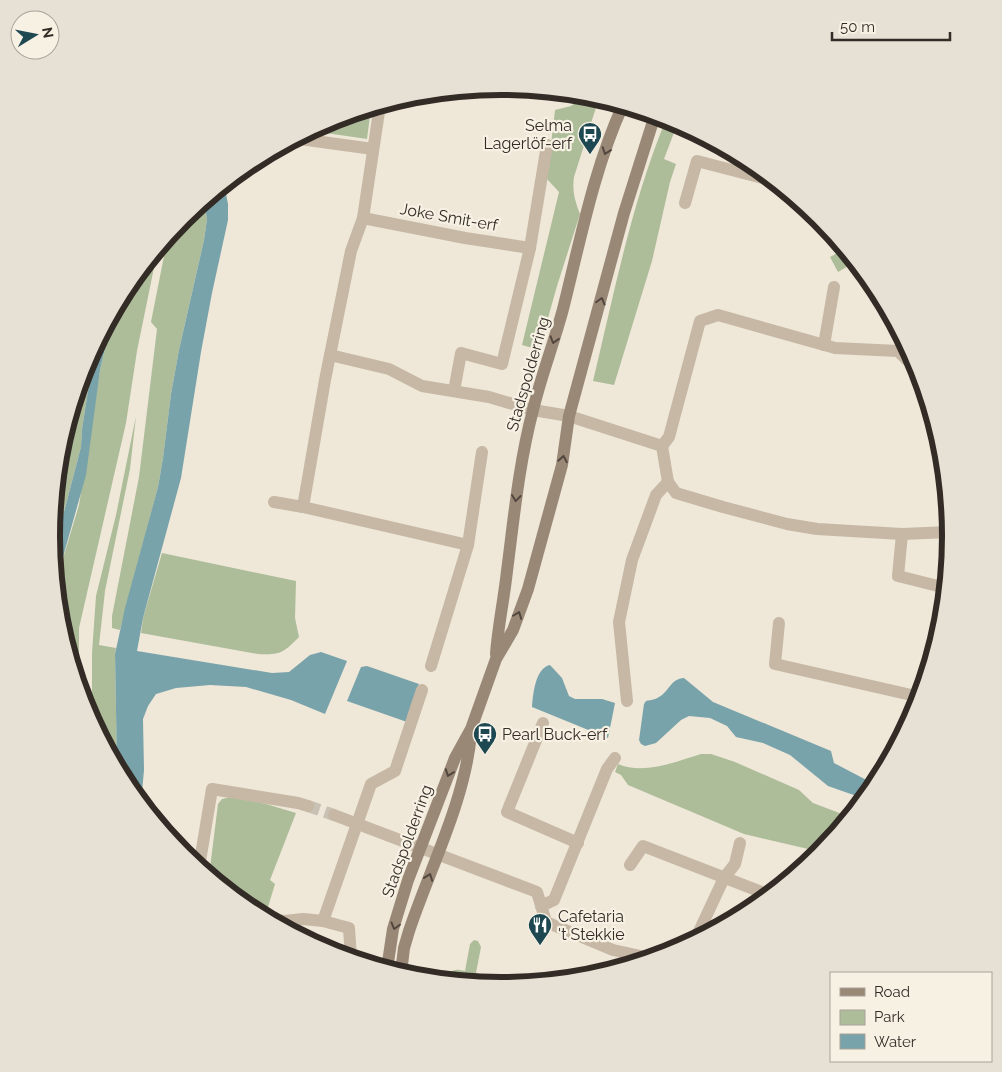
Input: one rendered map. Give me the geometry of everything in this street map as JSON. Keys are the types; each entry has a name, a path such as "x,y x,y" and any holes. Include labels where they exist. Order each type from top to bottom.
{"street":[{"path":"303,508 330,355 351,251 363,218 379,112"},
{"name":"Stadspolderring","path":"496,659 498,630 504,601 520,471 533,410 603,158 621,112"},
{"name":"Stadspolderring","path":"388,962 393,929 408,880 455,758 471,730 496,659 513,630 528,589 562,465 569,416 624,214 653,122"},
{"path":"306,140 374,149"},
{"path":"454,391 461,353 502,364 530,248 547,145"},
{"path":"685,203 697,161 756,176"},
{"name":"Joke Smit-erf","path":"363,218 465,238 530,248"},
{"path":"824,345 834,288"},
{"path":"904,357 898,351 835,348 718,315 700,321 669,436 662,446 668,482 676,493 787,524 817,529 902,534 942,532"},
{"path":"330,355 390,369 422,386 489,397 533,410 569,416 662,446"},
{"path":"431,666 468,545 482,452"},
{"path":"628,701 619,622 632,560 656,495 668,482"},
{"path":"274,502 468,545"},
{"path":"902,534 898,576 939,586"},
{"path":"779,623 775,664 912,695"},
{"path":"323,921 371,784 394,771 422,690"},
{"path":"543,722 507,812 578,843"},
{"name":"Stadspolderring","path":"402,966 408,931 451,819 469,754 471,730"},
{"path":"541,906 554,900 607,769 615,758"},
{"path":"200,859 212,788 308,806"},
{"path":"334,815 537,892 546,922 612,950 638,955"},
{"path":"700,930 724,878 734,864 740,843"},
{"path":"630,865 643,846 761,892"},
{"path":"285,921 303,919 323,921 349,928 351,951"}],"green space":[{"path":"577,102 597,105 574,177 574,196 580,214 539,350 522,345 559,192 547,179 555,110 571,106"},
{"path":"370,115 367,139 323,133"},
{"path":"663,126 675,131 664,159 676,164 670,182 652,261 614,385 593,381 633,217"},
{"path":"205,209 207,219 204,240 179,350 158,487 120,630 112,628 112,616 139,477 157,329 151,322 165,250"},
{"path":"839,252 849,266 838,272 830,257"},
{"path":"155,263 137,351 126,423 79,628 79,664 68,622 61,565 79,505 100,370 108,335 134,291"},
{"path":"90,376 81,447 60,526 68,450 83,394"},
{"path":"136,416 130,469 105,591 99,645 116,648 117,752 105,731 92,700 92,653 96,596 116,515"},
{"path":"162,553 296,581 295,618 299,637 281,652 258,654 141,633 143,618"},
{"path":"701,754 711,754 735,762 799,790 813,803 843,814 811,850 744,834 628,785 621,775 615,772 618,764 628,767 648,768 670,764"},
{"path":"231,797 266,804 296,813 270,880 275,884 268,907 256,903 210,868 218,804 222,799"},
{"path":"474,940 478,941 481,947 476,973 486,976 450,974 456,970 465,971 470,944"}],"water":[{"path":"226,192 228,220 201,352 181,478 143,618 137,651 272,673 289,672 310,655 321,652 347,661 325,714 291,700 246,687 210,685 176,688 156,694 148,706 143,719 144,770 142,792 117,752 115,654 125,608 158,487 179,350 207,219 205,209"},
{"path":"108,335 100,370 86,475 61,564 60,526 81,447 90,376"},
{"path":"550,665 562,678 569,696 575,699 602,699 615,703 608,738 532,707 538,676 545,667"},
{"path":"367,666 419,684 407,722 347,701 361,667"},
{"path":"684,678 713,702 831,751 834,763 868,781 857,796 828,786 790,755 763,743 736,737 727,726 710,718 689,716 681,720 656,743 645,746 641,744 639,740 644,704 646,701 665,693 673,682"}],"tunnel":[{"path":"308,806 334,815"}],"place":[{"name":"Selma Lagerlöf-erf","path":"590,155"},
{"name":"Pearl Buck-erf","path":"485,755"},
{"name":"Cafetaria 't Stekkie","path":"540,946"}]}
